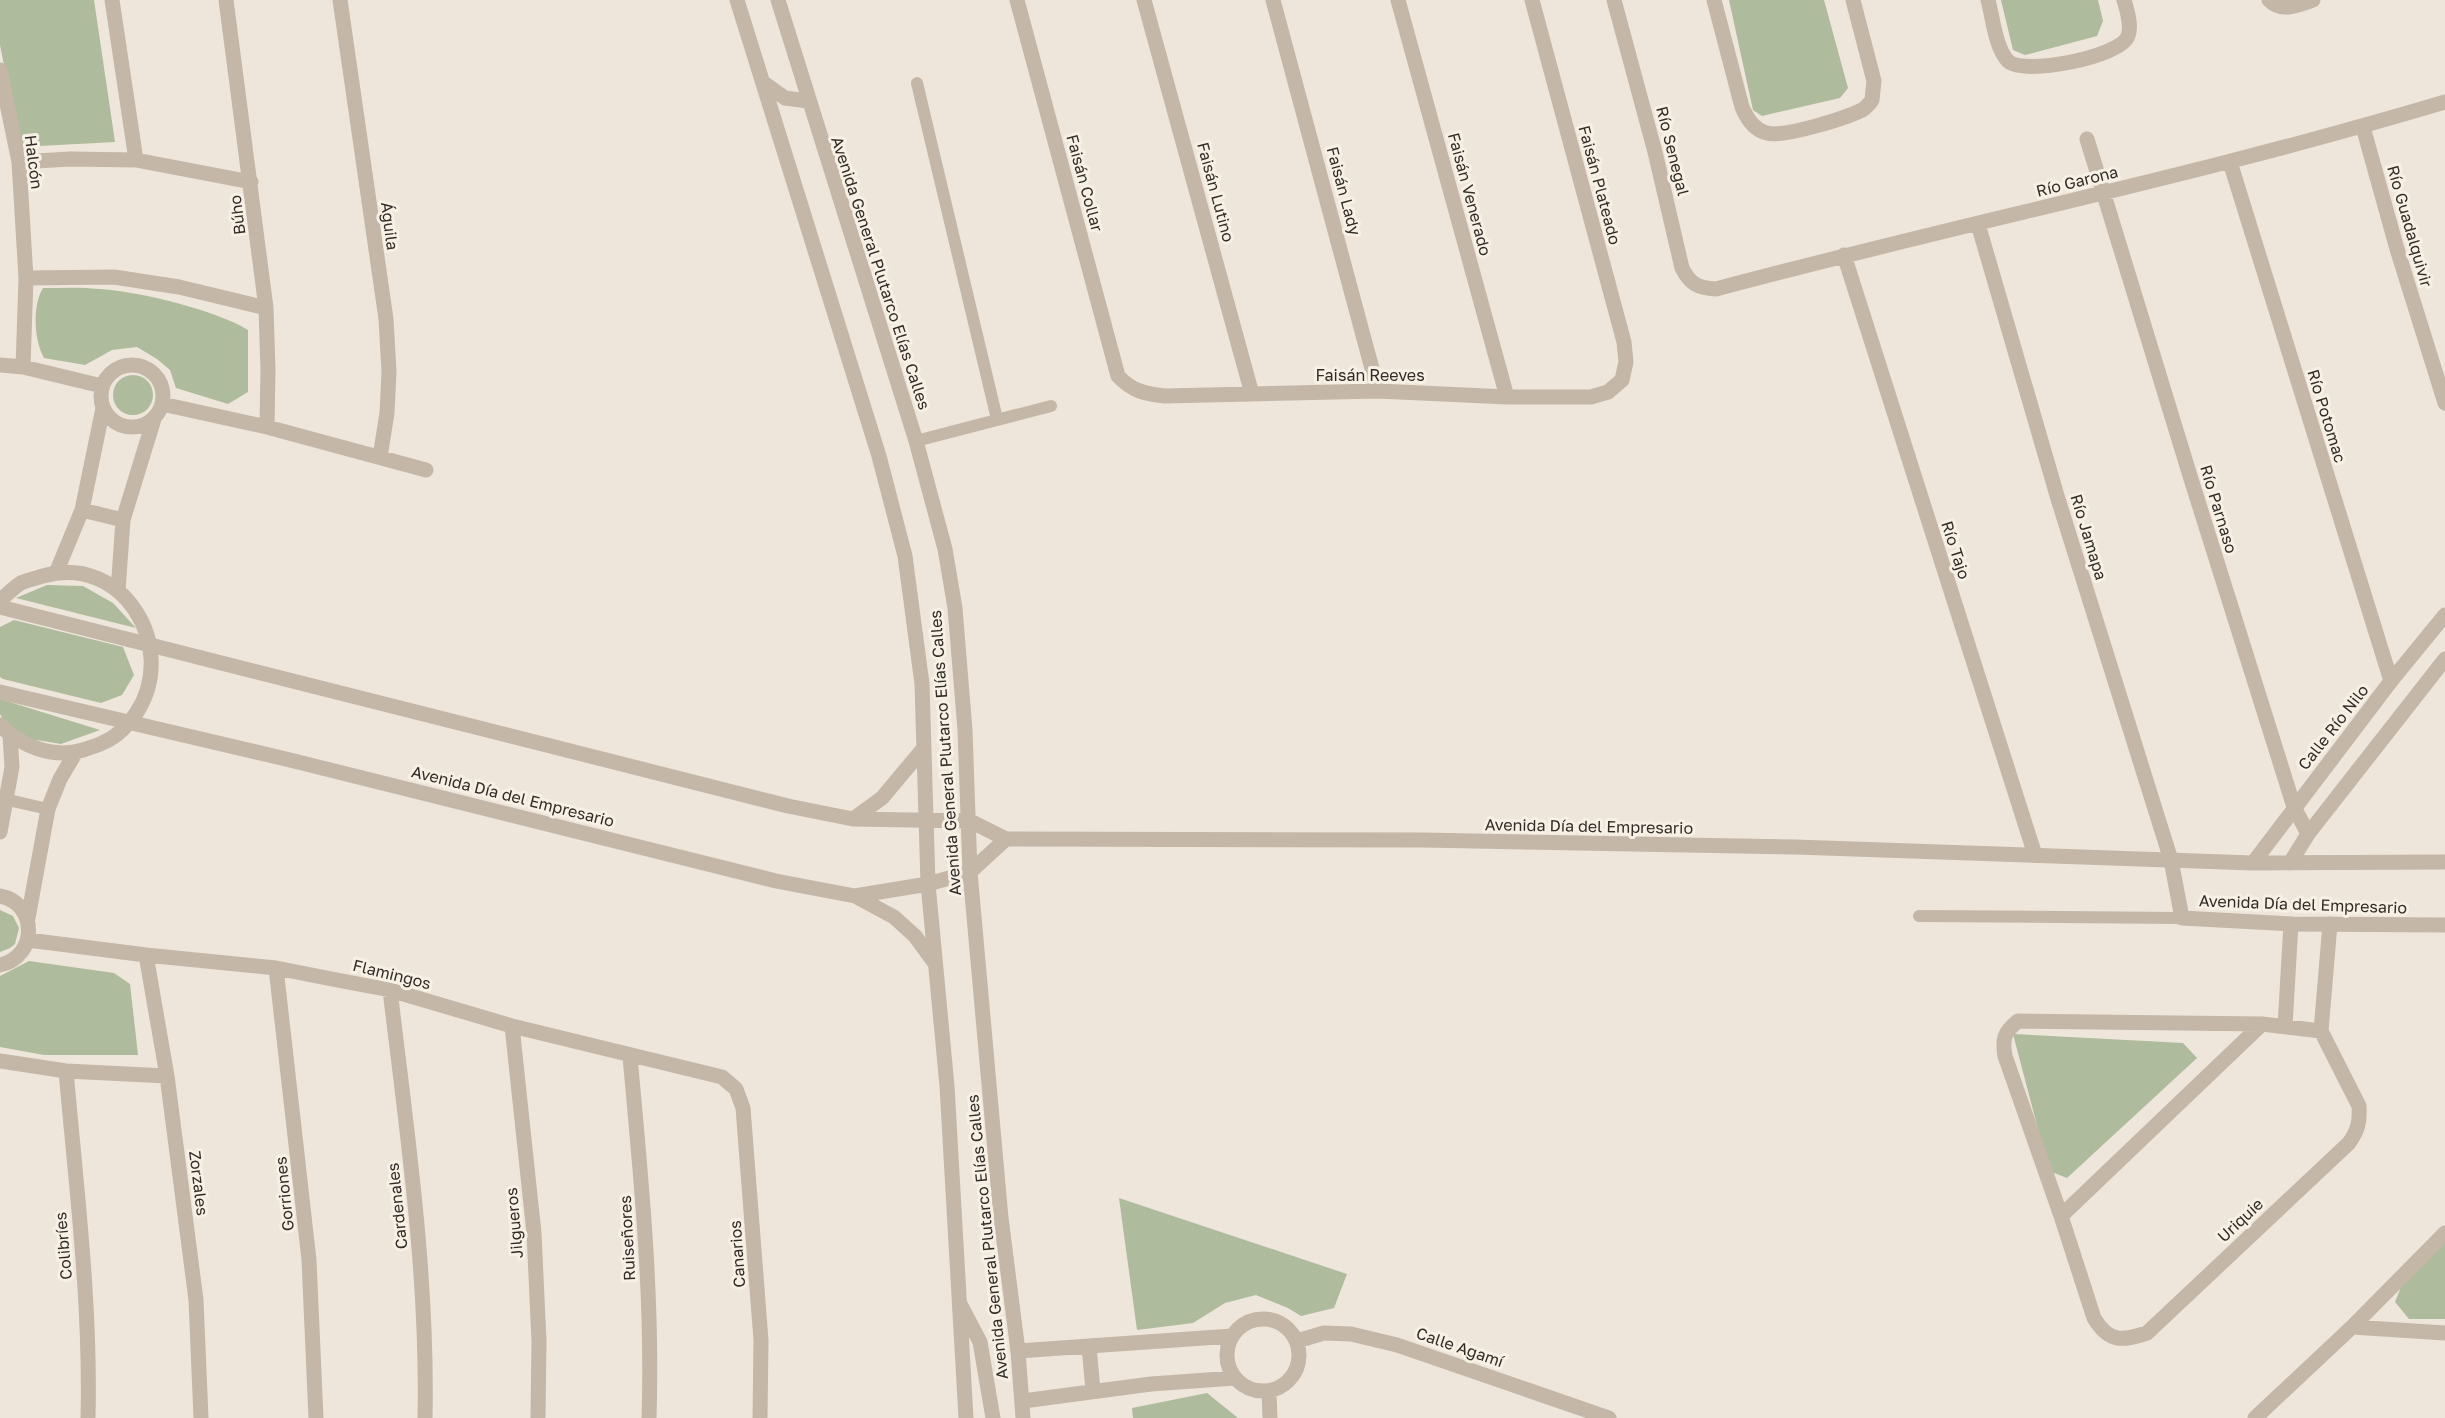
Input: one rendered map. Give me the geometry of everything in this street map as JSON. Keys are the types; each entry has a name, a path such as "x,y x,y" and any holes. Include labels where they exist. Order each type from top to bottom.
{"street":[{"path":"112,0 136,160"},
{"name":"Búho","path":"226,0 266,308 267,427"},
{"name":"Águila","path":"340,0 386,319 389,372 387,413 380,457"},
{"name":"Avenida General Plutarco Elías Calles","path":"737,0 879,456 905,556 922,684 928,884 947,1086 966,1418"},
{"name":"Avenida General Plutarco Elías Calles","path":"778,0 916,441 945,549 955,608 970,821 970,872 1000,1218 1018,1351 1023,1418"},
{"name":"Faisán Collar","path":"1017,0 1118,376"},
{"name":"Faisán Lutino","path":"1144,0 1252,394"},
{"name":"Faisán Lady","path":"1273,0 1378,391"},
{"name":"Faisán Venerado","path":"1398,0 1507,397"},
{"name":"Faisán Plateado","path":"1532,0 1624,342 1626,362 1622,380"},
{"name":"Río Senegal","path":"1614,0 1655,152 1682,268 1689,281 1701,288 1716,289"},
{"path":"1714,0 1742,107 1747,118 1756,128 1768,134 1778,134 1859,111 1872,100 1874,81 1853,0"},
{"path":"1988,0 1997,37 2008,61 2016,66 2031,68 2104,54 2123,44 2128,36 2129,26 2124,0"},
{"path":"2269,0 2279,6 2287,7 2313,0"},
{"name":"Halcón","path":"0,70 19,162 26,278 23,367"},
{"path":"764,83 785,98 808,101"},
{"name":"Río Garona","path":"1716,289 1844,255 2230,162 2363,127 2445,102"},
{"name":"Río Guadalquivir","path":"2363,127 2397,249 2445,403"},
{"name":"Río Parnaso","path":"2087,138 2294,807 2308,834"},
{"path":"19,162 70,159 136,160 251,182"},
{"name":"Río Potomac","path":"2230,162 2391,681"},
{"name":"Río Jamapa","path":"1978,224 2058,499 2171,860"},
{"name":"Río Tajo","path":"1844,255 2035,855"},
{"path":"26,278 114,277 179,287 266,308"},
{"path":"0,365 23,367 102,386"},
{"path":"118,591 123,520 154,419 162,404 161,384 156,375 141,365 120,366 105,378 100,397 108,417 128,427 145,424 154,419"},
{"name":"Faisán Reeves","path":"1118,376 1128,387 1146,394 1378,391 1507,397 1591,397 1608,392 1622,380"},
{"path":"162,404 267,427 426,470"},
{"path":"56,573 82,510 103,408"},
{"path":"82,510 123,520"},
{"path":"0,600 22,583 56,573 78,574 100,580 118,591 140,615 151,644 152,672 145,699 130,722 106,742 76,752 53,752 30,747 5,730"},
{"name":"Avenida Día del Empresario","path":"0,607 788,806 853,819 970,821 1006,839 1423,840 1796,847 2253,863 2445,862"},
{"name":"Calle Río Nilo","path":"2253,863 2391,681 2445,615"},
{"path":"2290,863 2308,834 2445,659"},
{"name":"Avenida Día del Empresario","path":"0,692 483,807 776,881 855,896 928,884 970,872 1006,839"},
{"path":"0,832 4,799 12,767 5,730"},
{"path":"853,819 882,798 923,749"},
{"path":"27,918 48,809 60,779 76,752"},
{"name":"Avenida Día del Empresario","path":"2171,860 2182,918 2291,924 2445,925"},
{"path":"0,896 15,902 27,918 30,929 24,950 16,958 0,965"},
{"path":"855,896 894,917 915,936 935,965"},
{"path":"2285,1026 2291,924"},
{"path":"2321,1031 2330,924"},
{"name":"Flamingos","path":"28,940 276,968 390,990 512,1026 630,1057 722,1077 736,1089"},
{"name":"Zorzales","path":"146,955 167,1076 196,1300 201,1418"},
{"name":"Gorriones","path":"276,968 309,1260 315,1418"},
{"name":"Cardenales","path":"390,990 421,1248 426,1368 425,1418"},
{"name":"Uriquie","path":"2018,1022 2285,1026 2321,1031 2359,1106 2360,1120 2357,1132 2349,1143 2147,1333 2130,1338 2114,1339 2100,1329 2094,1318 2005,1056 2002,1041 2007,1030 2018,1022"},
{"path":"2061,1216 2262,1024"},
{"name":"Jilgueros","path":"512,1026 534,1233 539,1341 538,1418"},
{"name":"Ruiseñores","path":"630,1057 644,1211 651,1357 649,1418"},
{"path":"0,1061 66,1071 167,1076"},
{"name":"Colibríes","path":"66,1071 84,1282 89,1378 88,1418"},
{"name":"Canarios","path":"736,1089 743,1108 755,1245 761,1340 760,1418"},
{"path":"2255,1418 2352,1327 2445,1233"},
{"path":"958,1301 980,1342 993,1418"},
{"path":"1258,1318 1274,1320 1288,1328 1297,1341 1299,1362 1288,1381 1269,1391 1250,1389 1235,1378 1227,1358 1232,1336 1243,1324 1258,1318"},
{"path":"2352,1327 2445,1332"},
{"name":"Calle Agamí","path":"1297,1341 1324,1333 1333,1333 1352,1334 1397,1345 1610,1418"},
{"path":"1018,1351 1232,1336"},
{"path":"1089,1346 1092,1390"},
{"path":"1023,1401 1092,1390 1235,1378"},
{"path":"1269,1391 1270,1418"}],"lane":[{"path":"917,83 997,419"},
{"path":"916,441 1051,406"},
{"path":"4,799 48,809"},
{"path":"1919,916 2182,918"}],"green space":[{"path":"0,0 94,0 115,142 20,147 0,45"},
{"path":"1729,0 1824,0 1848,88 1840,98 1762,116 1753,110"},
{"path":"2001,0 2098,0 2103,21 2097,36 2025,55 2013,50"},
{"path":"43,288 92,288 134,293 217,315 248,330 248,392 228,404 176,388 170,370 137,347 112,350 85,365 44,358 36,333 37,304"},
{"path":"133,375 141,376 147,381 152,387 152,403 147,409 141,414 133,415 125,414 119,409 114,403 113,395 114,387 119,381 125,376"},
{"path":"47,585 83,586 113,603 136,628 16,598"},
{"path":"14,620 123,647 134,675 122,695 101,703 3,679 0,677 0,627"},
{"path":"0,699 100,730 61,744 31,739 5,723 0,714"},
{"path":"0,910 13,916 19,928 15,944 0,952"},
{"path":"29,961 114,973 130,984 138,1055 44,1055 0,1047 0,976"},
{"path":"2013,1034 2183,1043 2197,1058 2067,1178 2049,1171"},
{"path":"1119,1198 1347,1274 1334,1308 1301,1316 1256,1295 1225,1303 1193,1323 1137,1330"},
{"path":"2445,1243 2445,1319 2409,1319 2395,1302 2403,1282"},
{"path":"1207,1393 1238,1418 1133,1418 1132,1408"}]}
